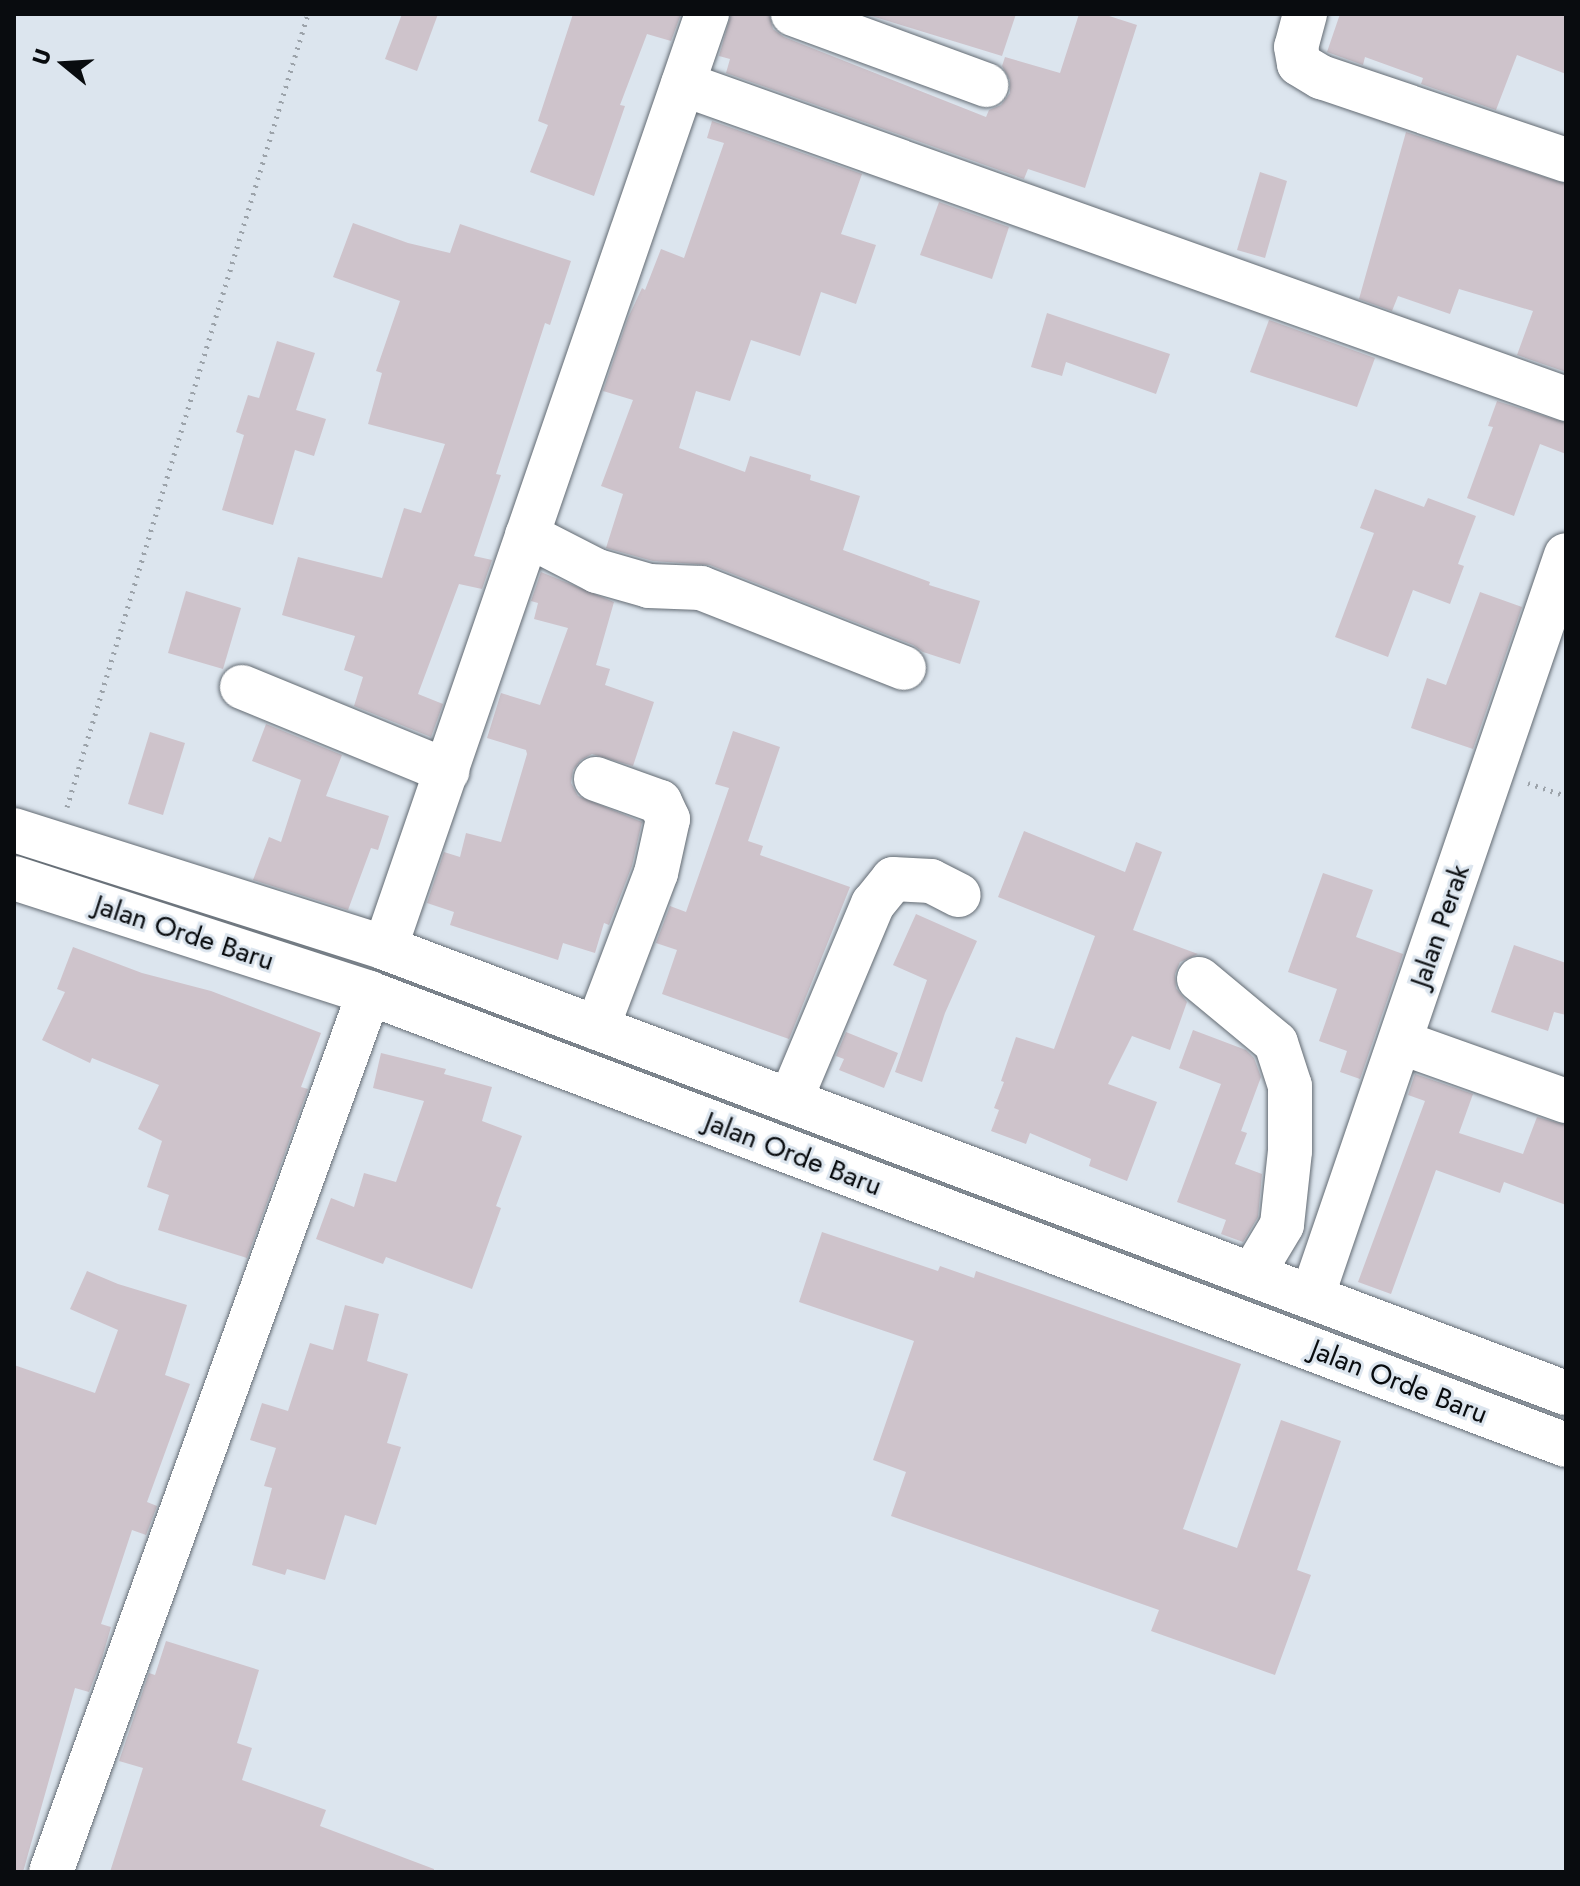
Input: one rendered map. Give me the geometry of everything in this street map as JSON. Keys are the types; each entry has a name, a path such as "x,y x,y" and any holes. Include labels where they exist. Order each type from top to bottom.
{"street":[{"path":"385,948 707,14"},
{"path":"793,14 986,85"},
{"path":"1305,14 1296,47 1299,64 1321,77 1566,160"},
{"path":"683,84 1566,399"},
{"path":"527,535 597,571 649,586 701,588 904,668"},
{"name":"Jalan Perak","path":"1312,1297 1400,1042 1556,613 1566,555"},
{"path":"242,687 447,771"},
{"path":"596,779 660,802 668,819 656,873 597,1028"},
{"name":"Jalan Orde Baru","path":"14,830 385,948 1566,1393"},
{"name":"Jalan Orde Baru","path":"14,878 369,993 1566,1445"},
{"path":"790,1101 873,904 893,879 931,881 959,895"},
{"path":"1199,979 1276,1043 1290,1086 1290,1151 1282,1225 1252,1275"},
{"path":"51,1872 369,993"},
{"path":"1400,1042 1566,1101"},
{"path":"874,1184 891,1139"}],"path":[{"path":"56,843 308,14"}],"building":[{"path":"402,14 438,14 417,71 385,59"},
{"path":"573,14 681,14 671,41 647,34 620,105 625,106 594,196 530,172 548,125 538,121"},
{"path":"731,14 769,14 773,29 784,37 986,117 989,110 1001,105 1010,93 1010,80 1002,66 1005,57 1060,73 1079,14 1103,14 1137,25 1085,188 1028,169 1024,179 726,73 730,59 719,56"},
{"path":"865,14 1016,14 1002,56"},
{"path":"1340,14 1566,14 1566,74 1517,55 1496,110 1421,84 1423,78 1365,57 1363,65 1327,52"},
{"path":"712,121 862,174 841,234 876,245 856,304 821,292 800,356 751,340 730,401 696,391 679,448 745,472 750,456 811,475 810,480 860,496 843,550 930,582 929,585 980,601 960,664 923,652 913,645 710,565 653,561 606,548 623,494 601,486 633,400 603,391 628,318 642,288 645,290 661,249 684,258 724,143 707,138"},
{"path":"1406,132 1566,184 1566,372 1517,355 1533,311 1459,289 1450,314 1398,296 1392,311 1359,299"},
{"path":"1260,172 1287,181 1265,258 1237,250"},
{"path":"939,202 1009,227 992,279 920,255"},
{"path":"353,223 408,243 450,253 460,224 571,261 550,325 545,323 496,474 501,475 474,556 492,560 482,589 459,584 418,694 443,704 431,737 354,706 363,677 344,670 355,636 282,615 298,557 382,578 404,508 421,513 445,444 368,424 382,373 376,371 400,301 333,277"},
{"path":"1047,313 1170,354 1156,394 1066,362 1062,376 1031,367"},
{"path":"1269,320 1375,358 1357,407 1250,372"},
{"path":"277,341 315,353 296,410 326,419 314,456 295,450 273,525 222,510 244,435 236,432 248,395 259,398"},
{"path":"1497,401 1566,423 1566,454 1540,444 1514,516 1467,498 1493,427 1488,426"},
{"path":"1375,489 1424,507 1428,498 1476,516 1458,564 1464,566 1450,604 1413,590 1388,657 1335,637 1374,533 1360,528"},
{"path":"541,572 614,602 596,665 610,669 605,685 654,702 633,766 592,754 581,760 573,770 571,783 578,796 642,822 632,866 609,925 604,923 595,953 563,943 558,960 450,925 454,912 427,903 444,852 460,857 466,833 501,842 527,754 526,750 487,738 501,693 540,705 568,628 534,619 538,603 531,601"},
{"path":"186,591 241,608 223,669 168,653"},
{"path":"1480,592 1522,607 1473,749 1411,728 1427,678 1446,685"},
{"path":"266,724 342,755 326,796 389,816 378,850 371,848 348,910 253,880 269,837 281,842 301,780 252,761"},
{"path":"733,731 780,747 748,841 763,846 760,855 850,887 789,1039 662,994 677,950 656,943 670,906 686,912 729,788 715,784"},
{"path":"150,732 185,743 163,815 128,804"},
{"path":"1024,831 1125,872 1136,842 1162,852 1133,930 1198,954 1180,962 1175,974 1176,988 1187,1002 1170,1050 1132,1036 1108,1084 1157,1102 1127,1181 1089,1166 1091,1159 1030,1133 1026,1144 991,1131 999,1110 994,1108 1004,1082 1001,1081 1016,1037 1054,1049 1095,936 998,897"},
{"path":"1323,873 1373,890 1356,937 1403,954 1360,1079 1340,1072 1347,1051 1319,1041 1337,989 1288,972"},
{"path":"916,914 977,941 945,1013 922,1082 895,1072 927,980 893,965"},
{"path":"1514,945 1566,963 1566,1015 1554,1012 1548,1031 1491,1012"},
{"path":"73,947 142,973 211,991 321,1033 301,1087 308,1089 247,1258 158,1230 169,1195 147,1187 162,1141 138,1129 159,1085 92,1058 90,1063 42,1040 65,992 57,989"},
{"path":"1193,1030 1246,1050 1254,1058 1261,1077 1241,1131 1247,1133 1235,1164 1262,1174 1258,1217 1243,1242 1221,1234 1226,1220 1177,1202 1221,1084 1179,1068"},
{"path":"846,1032 898,1053 884,1088 839,1070 844,1059 836,1056"},
{"path":"381,1053 446,1069 444,1074 492,1087 482,1121 522,1136 496,1206 501,1208 472,1289 386,1257 383,1264 316,1239 331,1198 354,1207 364,1173 396,1182 424,1101 373,1088"},
{"path":"1415,1074 1473,1094 1459,1133 1523,1154 1537,1117 1566,1125 1566,1205 1504,1182 1500,1193 1436,1170 1391,1294 1358,1282 1425,1101 1408,1095"},
{"path":"822,1232 938,1271 940,1266 974,1278 976,1271 1241,1364 1183,1529 1237,1548 1281,1420 1341,1441 1297,1570 1311,1575 1275,1675 1151,1631 1159,1610 891,1516 906,1472 873,1460 914,1341 799,1302"},
{"path":"87,1271 187,1305 165,1375 190,1384 147,1502 157,1506 146,1535 132,1530 101,1624 111,1627 102,1658 89,1692 75,1688 23,1872 14,1872 14,1365 95,1393 118,1330 70,1309"},
{"path":"345,1305 379,1314 367,1361 408,1374 387,1443 401,1447 376,1525 345,1515 325,1580 287,1569 285,1575 252,1565 272,1488 264,1486 276,1448 250,1440 262,1403 288,1411 310,1343 333,1350"},
{"path":"166,1641 259,1670 237,1743 252,1748 242,1780 326,1810 320,1826 434,1869 434,1872 110,1872 143,1768 119,1761 149,1673 155,1675"}]}
